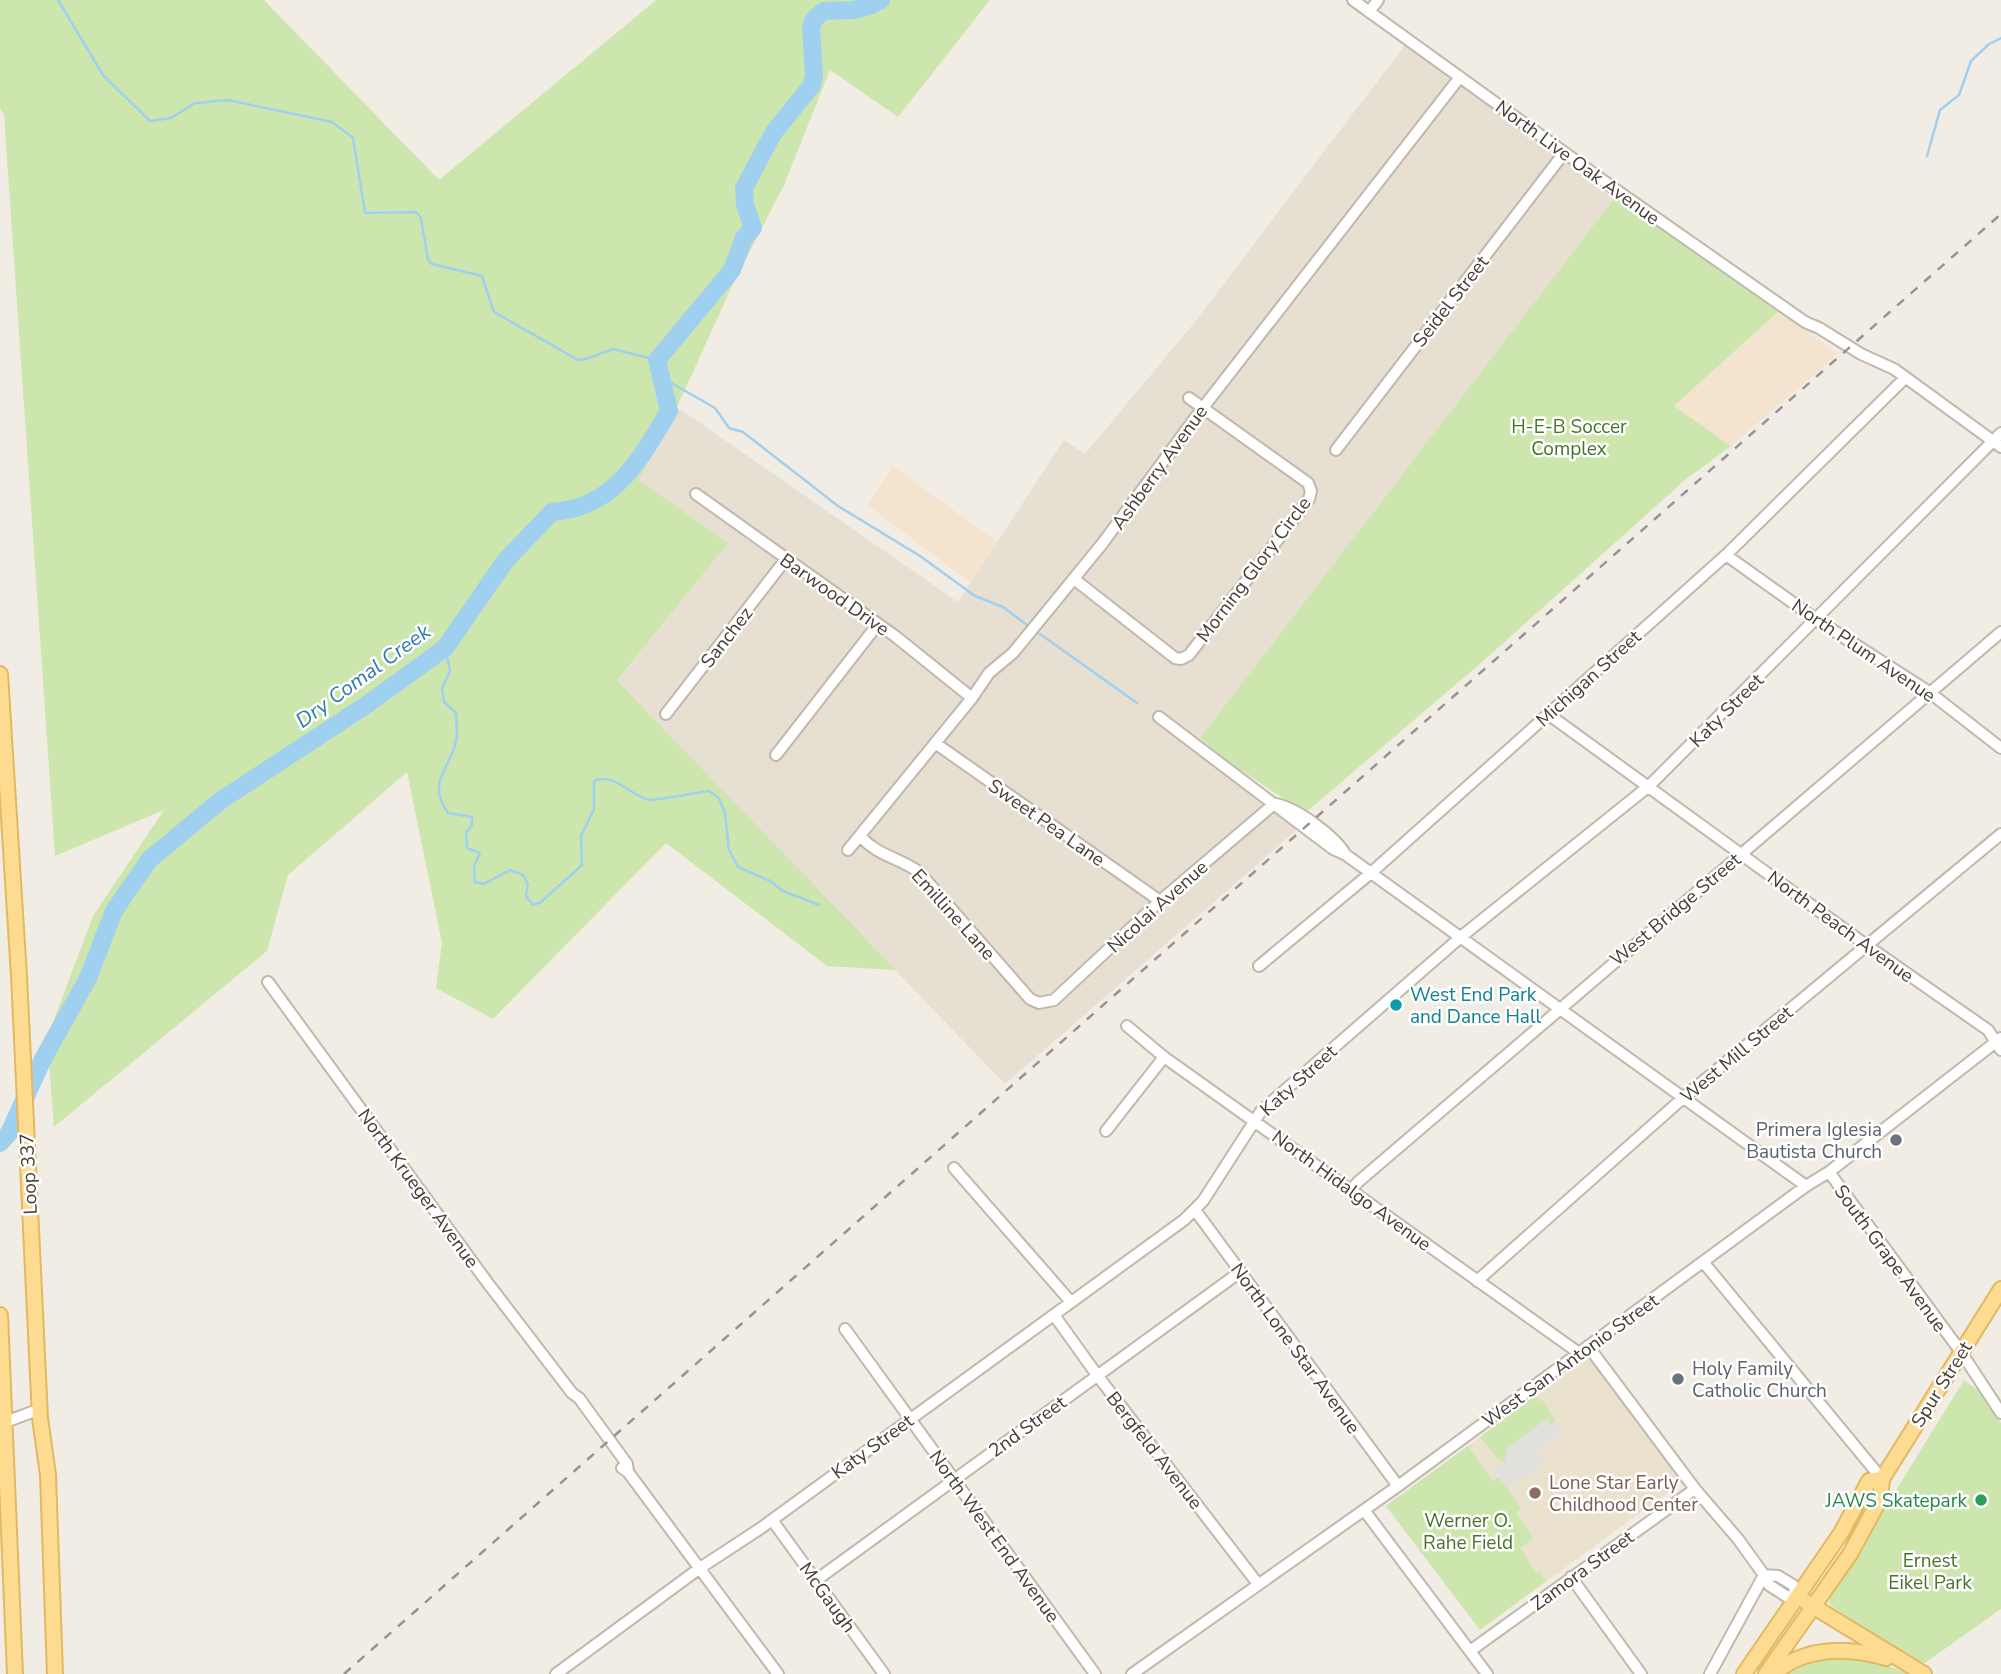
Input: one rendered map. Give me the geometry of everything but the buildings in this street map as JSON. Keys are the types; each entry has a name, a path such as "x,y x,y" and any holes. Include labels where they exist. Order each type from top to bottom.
{"main road":[{"name":"Loop 337","path":"0,674 19,976 40,1409 48,1475 55,1674"},
{"name":"Spur Street","path":"1766,1674 1850,1554 1880,1499 1882,1479 2001,1289"},
{"path":"0,1315 15,1674"},
{"name":"Spur Street","path":"1744,1674 1841,1533 1869,1481 1882,1479"},
{"path":"11,1542 20,1594 22,1674"},
{"path":"48,1674 47,1592 51,1542"},
{"path":"1797,1597 1924,1674"},
{"path":"1774,1674 1796,1660 1829,1650 1869,1653 1904,1663"}],"street":[{"name":"North Live Oak Avenue","path":"1353,0 1564,153 1805,322 1813,332 1866,364 1893,377 1905,378 1999,441"},
{"path":"1369,12 1378,0"},
{"name":"Ashberry Avenue","path":"848,850 972,698 989,673 1013,653 1074,579 1202,409 1461,78"},
{"name":"Seidel Street","path":"1336,450 1564,153"},
{"name":"Michigan Street","path":"1259,966 1372,872 1726,555 1905,378"},
{"name":"Morning Glory Circle","path":"1074,579 1175,659 1185,659 1309,499 1311,491 1307,483 1189,398"},
{"name":"Katy Street","path":"556,1674 700,1568 772,1520 1195,1210 1261,1111 1462,936 1649,786 1999,441"},
{"name":"Barwood Drive","path":"696,494 878,624 972,698"},
{"name":"North Plum Avenue","path":"1726,555 1817,620 1928,692 2001,748"},
{"name":"Sanchez","path":"666,714 786,559"},
{"path":"776,755 878,624"},
{"name":"West Bridge Street","path":"1352,1189 1559,1008 2001,632"},
{"name":"North Peach Avenue","path":"1548,714 1866,945 1988,1030 1999,1043"},
{"path":"1159,717 1333,849 1372,872 1462,936 1806,1186"},
{"name":"Sweet Pea Lane","path":"935,743 1160,901"},
{"name":"Nicolai Avenue","path":"1039,1003 1054,1000 1160,901 1275,804"},
{"name":"West Mill Street","path":"1477,1281 1684,1098 2001,834"},
{"name":"Emilline Lane","path":"861,837 881,855 904,862 919,872 1030,999 1039,1003"},
{"name":"North Krueger Avenue","path":"268,982 487,1282 572,1393 575,1402 621,1468 628,1472 778,1674"},
{"name":"North Hidalgo Avenue","path":"1127,1026 1164,1057 1477,1281 1583,1350 1738,1539 1769,1585 1786,1596 1797,1597"},
{"name":"West San Antonio Street","path":"1132,1674 1398,1486 1806,1186 1829,1172 1999,1043"},
{"path":"1106,1131 1164,1057"},
{"path":"954,1168 1071,1302"},
{"name":"South Grape Avenue","path":"1829,1172 1961,1352 2001,1413"},
{"name":"North Lone Star Avenue","path":"1195,1210 1398,1486"},
{"path":"1704,1263 1882,1479"},
{"name":"2nd Street","path":"816,1581 1240,1272"},
{"name":"Bergfeld Avenue","path":"1054,1315 1097,1376 1258,1584"},
{"name":"North West End Avenue","path":"845,1329 1095,1674"},
{"path":"3,1423 40,1409"},
{"name":"Zamora Street","path":"1470,1651 1695,1489"},
{"path":"1364,1510 1487,1674"},
{"name":"McGaugh","path":"772,1520 884,1674"},
{"path":"1710,1674 1764,1575"},
{"path":"1571,1577 1641,1674"}],"shaded area":[{"path":"1405,45 1619,192 1200,738 1183,740 1300,827 1005,1084 617,682 728,543 639,480 677,407 958,602 1064,440 1085,454 1194,323"},
{"path":"1779,311 1838,354 1731,446 1674,406"},
{"path":"893,466 997,542 971,583 867,505"},
{"name":"Lone Star Early Childhood Center","path":"1592,1355 1685,1480 1480,1630 1386,1506"},
{"path":"1550,1416 1549,1426 1555,1422 1563,1432 1537,1452 1545,1463 1509,1490 1493,1470 1505,1461 1506,1449"}],"green space":[{"path":"0,0 264,0 439,180 656,0 990,0 898,117 830,70 784,185 732,286 677,407 639,480 728,543 617,681 896,970 827,966 666,843 493,1019 436,988 442,943 407,772 288,875 267,951 54,1127 47,1038 93,916 164,810 55,856 4,115 0,108"},
{"name":"H-E-B Soccer Complex","path":"1619,192 1779,311 1674,406 1731,446 1685,480 1481,663 1305,813 1222,757 1200,738"},
{"name":"Ernest Eikel Park","path":"1964,1380 1983,1394 2001,1423 2001,1609 1925,1663 1901,1653 1829,1604 1830,1597"},
{"path":"1535,1396 1539,1401 1542,1400 1555,1422 1549,1426 1550,1417 1505,1461 1499,1461 1480,1437"},
{"name":"Werner O. Rahe Field","path":"1468,1446 1493,1481 1499,1477 1521,1508 1516,1513 1533,1538 1520,1548 1536,1572 1539,1571 1546,1581 1480,1630 1386,1506"},
{"path":"1827,1656 1875,1660 1908,1674 1788,1674 1803,1666 1803,1663"}],"waterway":[{"path":"58,0 103,75 150,121 171,118 195,103 228,100 332,122 353,138 365,213 416,212 421,218 428,260 432,264 482,276 494,312 578,360 613,349 657,360"},
{"name":"Dry Comal Creek","path":"0,1143 9,1133 43,1059 88,978 114,911 149,860 220,801 369,703 445,648 506,560 552,512 593,501 609,491 636,463 669,411 657,360 732,270 744,238 753,228 745,205 744,188 774,132 812,85 814,75 811,27 814,19 824,11 854,10 881,0"},
{"path":"1927,156 1940,110 1959,95 1971,61 1989,44 2001,38"},
{"path":"659,376 715,408 729,428 743,432 838,506 920,556 975,596 1003,607 1027,625"},
{"path":"1040,634 1137,703"},
{"path":"445,648 450,671 442,688 444,702 456,713 457,735 439,784 439,793 448,813 472,817 472,825 466,833 467,848 480,853 474,866 475,882 484,884 510,870 523,875 528,884 526,896 533,905 541,902 582,865 581,836 594,809 594,781 601,779 615,782 649,800 709,791 719,798 725,813 729,850 738,867 770,881 783,891 819,905"}],"railway":[{"path":"344,1674 2001,214"}],"place":[{"name":"West End Park and Dance Hall","path":"1396,1005"},
{"name":"Primera Iglesia Bautista Church","path":"1896,1140"},
{"name":"Holy Family Catholic Church","path":"1678,1379"},
{"name":"Lone Star Early Childhood Center","path":"1535,1493"},
{"name":"JAWS Skatepark","path":"1981,1500"}]}
